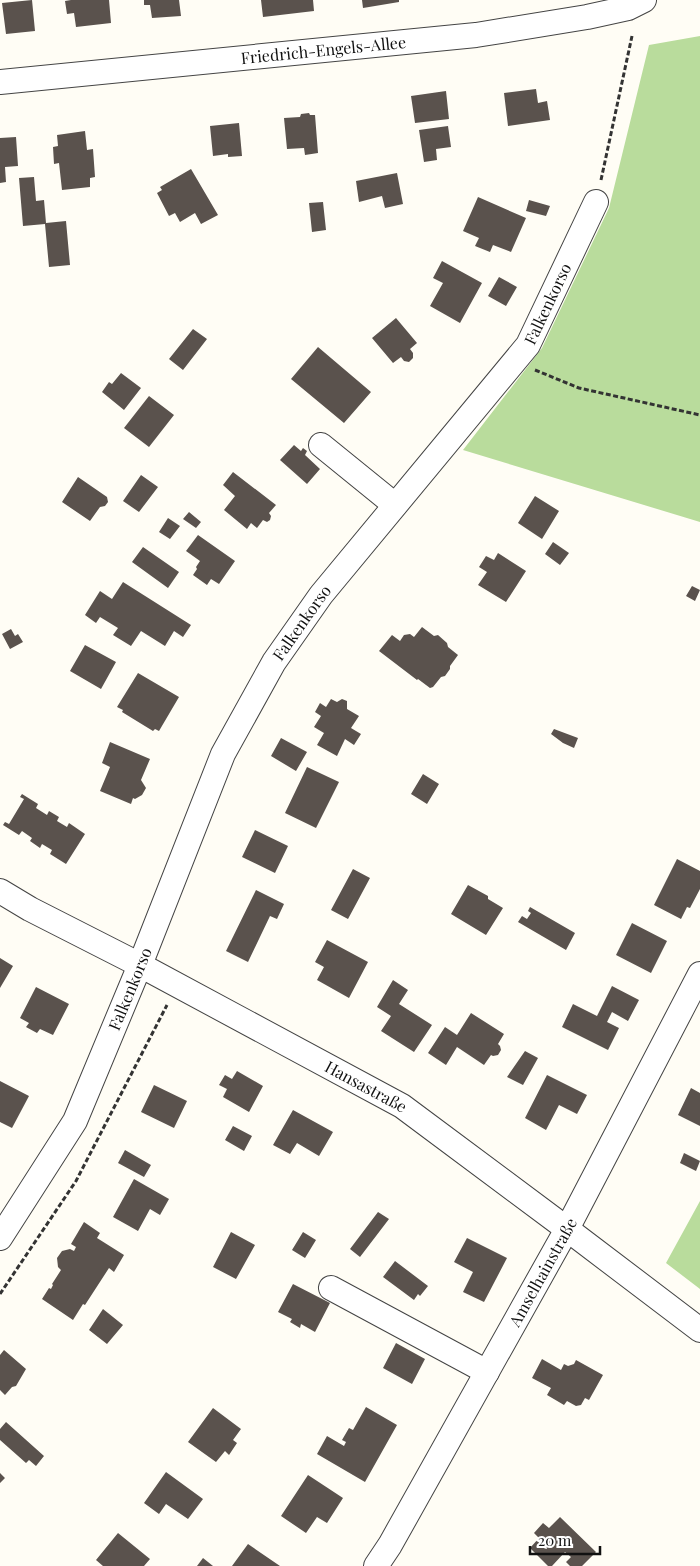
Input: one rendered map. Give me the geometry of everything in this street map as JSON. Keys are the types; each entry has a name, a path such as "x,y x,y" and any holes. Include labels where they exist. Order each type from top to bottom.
{"street":[{"name":"Friedrich-Engels-Allee","path":"0,82 476,35 612,12 628,8 644,0"},
{"name":"Falkenkorso","path":"0,1238 74,1121 140,965 220,763 274,662 321,595 528,345 596,202"},
{"path":"321,445 395,505"},
{"name":"Hansastraße","path":"0,891 402,1106 700,1330"},
{"name":"Amselhainstraße","path":"376,1566 390,1545 568,1229 700,974"},
{"path":"330,1288 487,1372"}],"path":[{"path":"596,202 632,36"},
{"path":"514,362 579,388 700,415"},
{"path":"0,1294 76,1181 177,986"}],"green space":[{"path":"700,36 700,522 463,450 542,348 609,208 649,45"},
{"path":"700,1201 700,1289 666,1263"}],"building":[{"path":"32,0 35,31 6,34 2,3"},
{"path":"109,0 111,23 76,27 74,13 67,14 65,1"},
{"path":"144,0 179,0 181,16 152,18 150,5 144,5"},
{"path":"261,0 313,0 314,11 263,17"},
{"path":"362,0 399,0 399,2 363,8"},
{"path":"536,89 538,103 547,101 550,120 508,126 504,93"},
{"path":"446,91 449,119 415,123 411,96"},
{"path":"309,113 310,115 315,115 318,153 305,155 304,148 287,149 284,118 300,117 301,114"},
{"path":"239,123 242,156 228,157 228,154 213,156 210,126"},
{"path":"448,126 451,147 436,149 437,160 424,162 419,130"},
{"path":"85,131 87,150 93,149 95,177 90,178 90,187 62,190 59,163 54,164 53,147 58,146 57,135"},
{"path":"16,137 18,166 5,167 6,182 0,183 0,138"},
{"path":"191,169 218,215 201,224 195,213 180,222 175,213 169,216 157,193 162,190 160,187"},
{"path":"397,173 403,204 385,208 382,196 359,202 356,181"},
{"path":"34,177 36,201 44,200 46,223 66,221 70,265 49,267 45,224 23,226 19,178"},
{"path":"478,197 526,218 511,252 493,245 490,252 475,246 479,238 463,231"},
{"path":"529,200 550,206 546,216 526,211"},
{"path":"323,202 326,230 312,232 309,203"},
{"path":"442,261 482,283 460,323 430,306 443,283 433,278"},
{"path":"499,277 517,287 506,306 488,296"},
{"path":"396,318 417,343 410,349 413,353 413,358 409,362 404,361 401,357 393,363 372,338"},
{"path":"193,329 207,339 183,370 169,359"},
{"path":"318,347 371,392 344,423 291,379"},
{"path":"121,373 141,388 124,410 102,392 109,382 112,384"},
{"path":"149,396 174,415 149,447 124,428"},
{"path":"294,445 301,451 303,448 307,451 305,455 320,469 307,484 280,460"},
{"path":"233,472 276,505 269,513 271,516 270,520 267,522 263,520 257,528 251,523 247,529 224,510 235,496 223,485"},
{"path":"141,475 158,487 139,512 123,501"},
{"path":"78,477 107,497 108,502 105,506 100,507 90,521 62,502"},
{"path":"535,496 559,511 542,539 518,523"},
{"path":"189,512 201,522 196,528 183,519"},
{"path":"168,518 180,526 170,539 159,532"},
{"path":"198,535 235,561 219,584 211,579 207,585 193,575 200,561 186,551"},
{"path":"553,542 569,553 560,565 545,554"},
{"path":"143,547 179,572 168,588 132,562"},
{"path":"498,553 526,571 506,602 478,585 487,572 479,567 486,556 494,560"},
{"path":"123,582 191,625 183,637 174,631 165,646 141,631 131,646 113,635 118,628 100,617 96,623 85,615 100,591 112,599"},
{"path":"692,586 700,590 695,601 686,596"},
{"path":"422,627 434,636 438,635 458,655 445,676 441,677 430,688 379,651 392,635 400,641 404,635 410,634 414,637"},
{"path":"11,629 15,636 18,634 23,642 10,649 2,634"},
{"path":"85,645 116,662 101,689 70,671"},
{"path":"138,673 179,697 159,731 155,729 153,731 117,707"},
{"path":"331,699 337,702 342,699 347,701 347,709 359,716 351,728 361,734 354,745 345,739 337,756 317,745 324,733 314,727 321,716 315,712 320,703 326,707"},
{"path":"554,729 578,738 574,748 551,734"},
{"path":"281,738 307,752 296,771 271,756"},
{"path":"110,742 150,759 141,780 146,788 142,795 135,799 133,798 131,804 100,791 110,767 102,763"},
{"path":"307,767 339,782 316,828 285,813"},
{"path":"423,774 439,784 427,804 411,794"},
{"path":"22,794 38,804 36,808 47,815 49,811 59,817 57,821 67,827 69,823 85,834 66,864 50,854 52,850 42,844 40,848 30,841 32,838 22,831 19,835 3,825 5,822 9,824 24,799 20,797"},
{"path":"255,830 288,846 275,873 242,857"},
{"path":"677,859 700,871 700,889 690,908 687,907 681,919 654,905"},
{"path":"353,869 370,878 348,919 331,910"},
{"path":"468,885 488,896 488,899 503,908 486,935 451,914"},
{"path":"256,890 284,904 277,919 270,916 248,962 226,951"},
{"path":"530,907 575,933 566,950 518,922 522,916 527,919 531,913 528,911"},
{"path":"632,923 667,941 651,973 616,955"},
{"path":"327,940 368,962 349,998 317,980 324,967 315,962"},
{"path":"0,958 13,966 0,988"},
{"path":"393,980 408,990 399,1004 432,1025 414,1052 381,1031 391,1016 377,1007"},
{"path":"612,986 639,1000 628,1021 612,1012 607,1022 619,1028 608,1050 562,1027 573,1004 597,1016"},
{"path":"36,987 69,1004 53,1035 40,1029 37,1033 26,1027 29,1023 20,1018"},
{"path":"471,1013 504,1034 498,1044 501,1050 498,1055 491,1055 484,1065 457,1047 446,1065 428,1053 445,1027 457,1035"},
{"path":"525,1051 538,1058 523,1085 507,1077"},
{"path":"237,1071 263,1086 249,1112 223,1097 227,1089 219,1085 225,1075 232,1079"},
{"path":"547,1075 587,1095 577,1114 559,1105 546,1130 525,1118"},
{"path":"0,1081 29,1096 12,1128 0,1122"},
{"path":"154,1085 187,1101 174,1128 141,1112"},
{"path":"691,1088 700,1093 700,1126 678,1115"},
{"path":"293,1110 333,1132 319,1156 297,1143 290,1154 273,1145"},
{"path":"233,1126 252,1136 244,1151 225,1140"},
{"path":"125,1150 151,1165 144,1177 118,1163"},
{"path":"684,1153 700,1161 696,1171 680,1163"},
{"path":"134,1179 169,1199 160,1215 150,1209 138,1231 113,1217"},
{"path":"378,1212 389,1219 360,1257 350,1249"},
{"path":"84,1222 100,1233 97,1238 124,1255 114,1272 109,1268 73,1320 42,1299 49,1288 51,1289 61,1270 58,1267 57,1258 62,1251 70,1249 74,1251 76,1247 71,1244"},
{"path":"231,1232 255,1245 236,1279 213,1267"},
{"path":"303,1232 316,1240 305,1258 292,1250"},
{"path":"467,1238 507,1258 484,1302 463,1292 473,1272 454,1262"},
{"path":"395,1261 428,1286 414,1300 383,1277"},
{"path":"293,1284 330,1303 315,1332 301,1324 300,1328 290,1322 292,1319 278,1312"},
{"path":"103,1309 123,1325 107,1344 89,1330"},
{"path":"396,1343 425,1359 412,1384 383,1368"},
{"path":"4,1350 26,1369 16,1386 12,1387 5,1395 0,1390 0,1355"},
{"path":"542,1359 561,1370 564,1364 568,1366 574,1364 576,1360 603,1375 589,1400 585,1398 581,1405 576,1406 567,1401 564,1405 547,1395 551,1388 532,1378"},
{"path":"366,1407 397,1425 365,1482 317,1454 327,1436 344,1446 346,1442 342,1440 349,1428 353,1430"},
{"path":"213,1408 241,1429 233,1440 237,1443 229,1455 225,1451 216,1462 188,1442"},
{"path":"6,1422 44,1456 36,1466 29,1460 26,1463 0,1440 0,1429"},
{"path":"166,1472 203,1499 188,1519 166,1504 159,1514 144,1503"},
{"path":"0,1473 5,1478 0,1483"},
{"path":"308,1475 343,1498 327,1523 317,1517 306,1533 281,1516"},
{"path":"560,1517 596,1552 582,1566 570,1566 566,1562 571,1557 565,1552 552,1566 548,1566 530,1548 539,1538 534,1533 543,1523 549,1528"},
{"path":"118,1533 150,1559 144,1566 103,1566 96,1560"},
{"path":"248,1544 280,1566 232,1566"},
{"path":"203,1558 213,1566 197,1566"}]}
